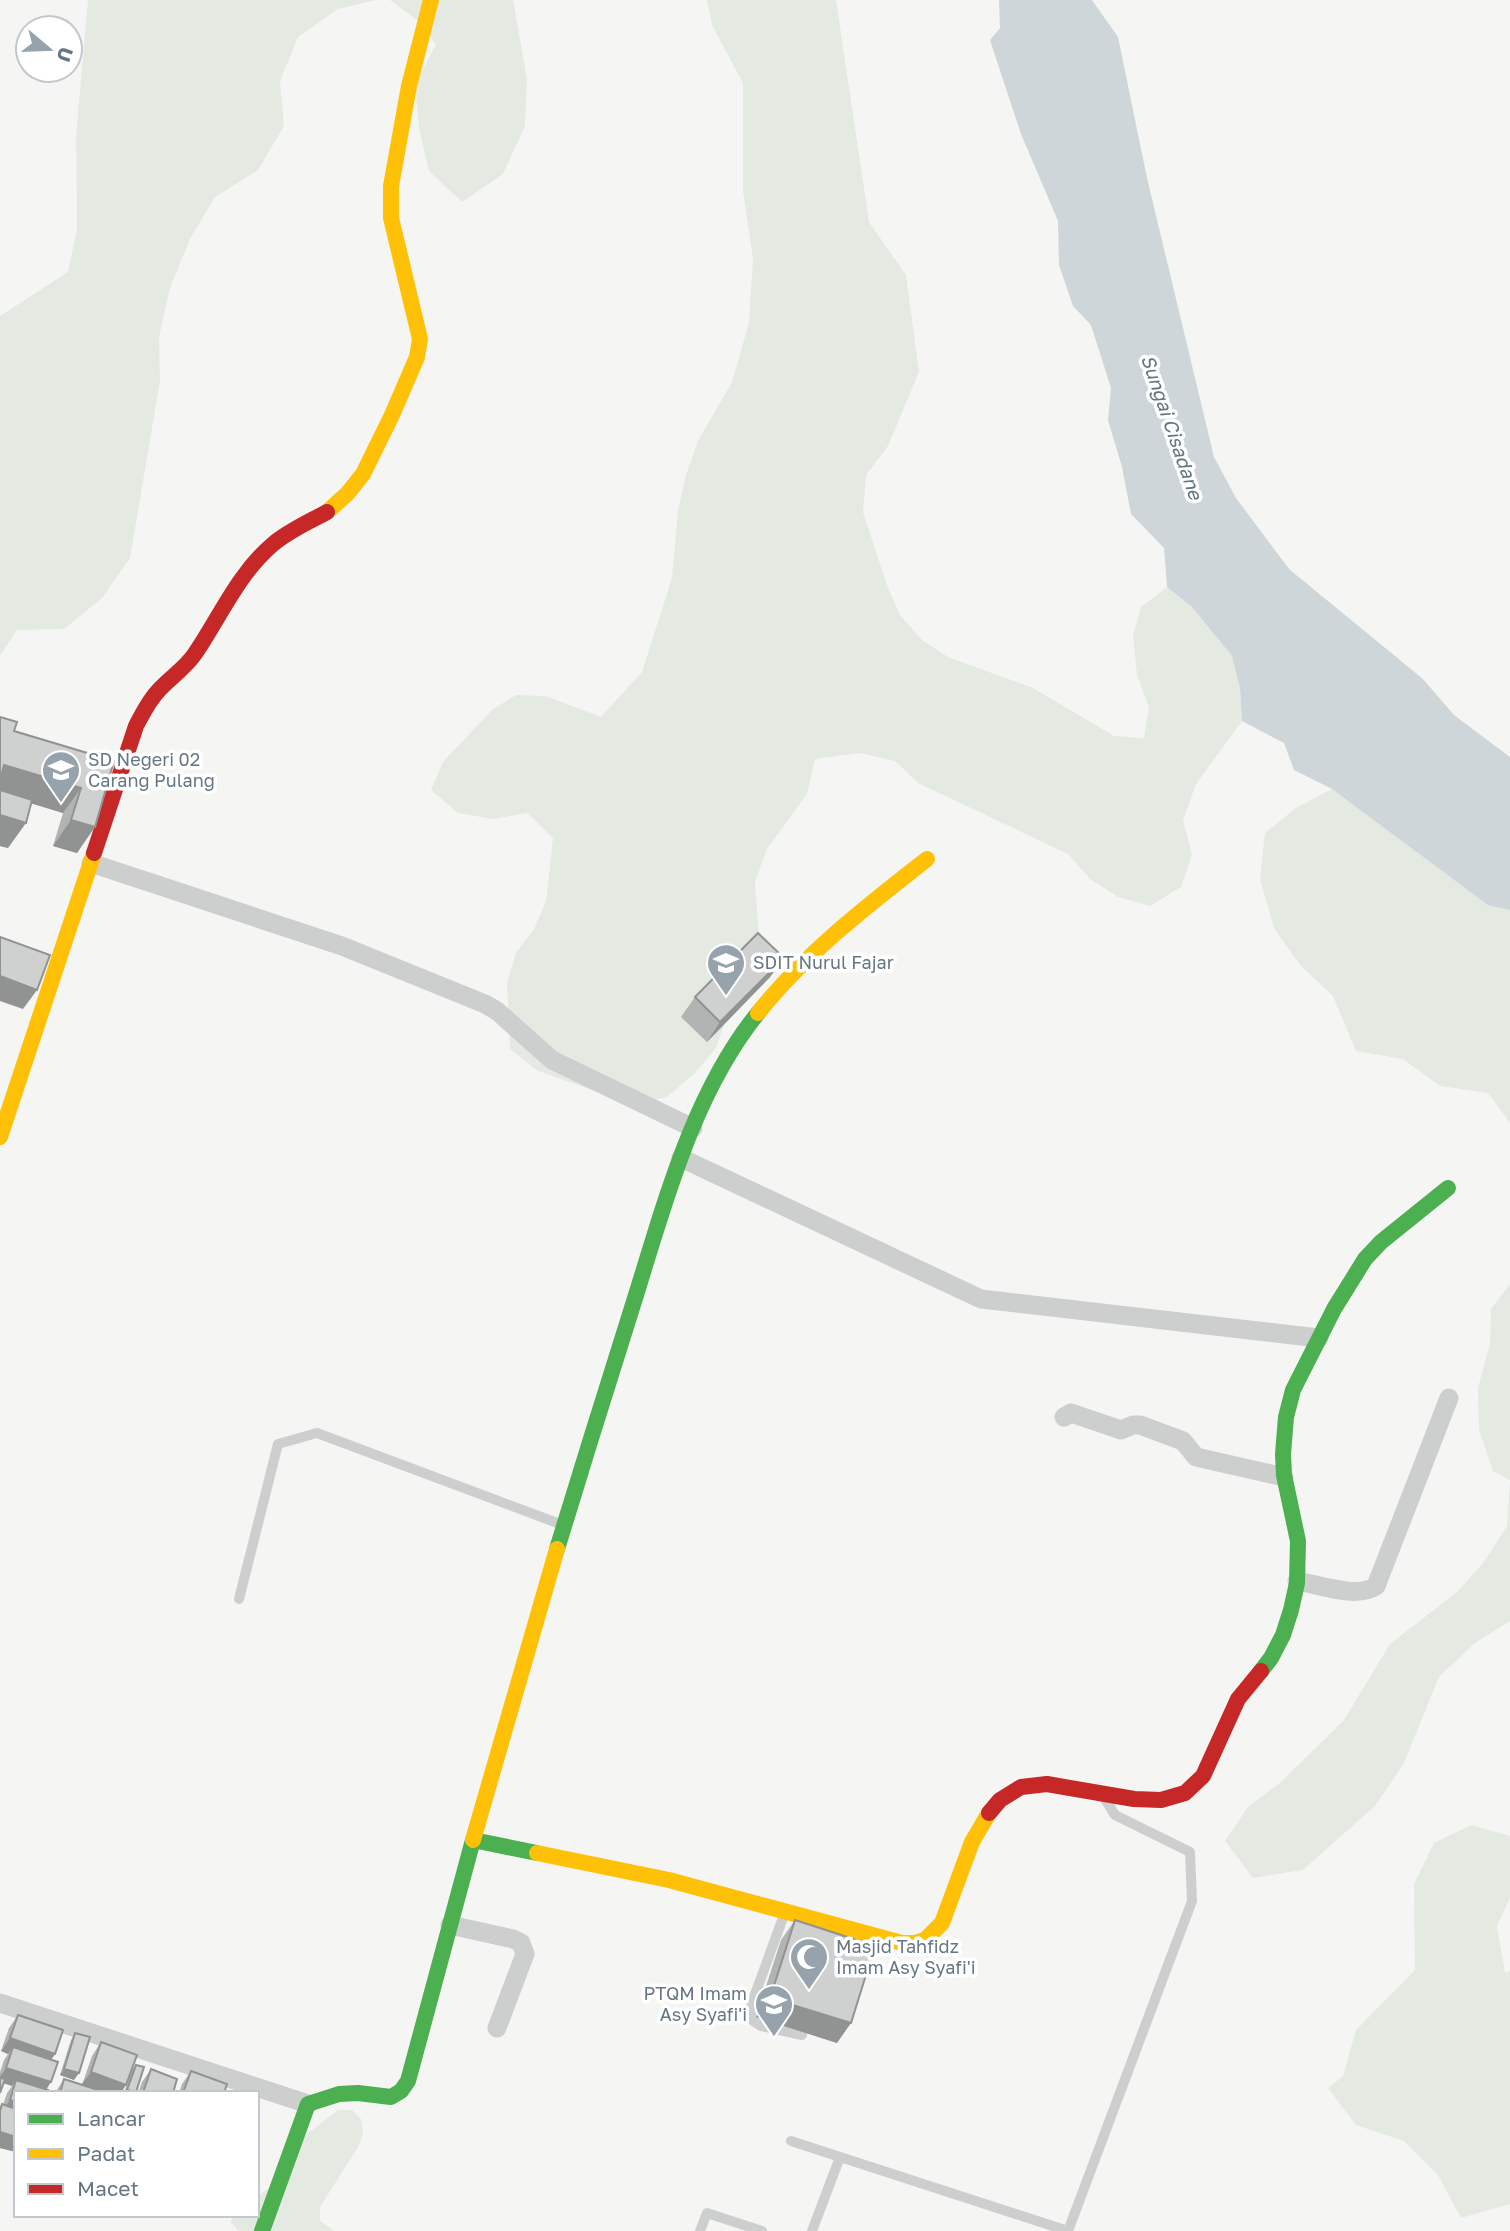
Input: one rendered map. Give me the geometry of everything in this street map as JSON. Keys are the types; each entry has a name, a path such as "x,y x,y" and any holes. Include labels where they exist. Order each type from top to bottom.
{"street":[{"path":"0,1137 90,863 109,784 146,707 157,692 192,658 242,579 260,556 293,530 328,512 363,474 417,357 420,339 391,218 391,186 408,86 431,0"},
{"path":"262,2231 308,2104 325,2095 353,2091 391,2097 401,2091 408,2081 473,1840 604,1392 681,1158 725,1058 774,991 810,954 927,859"},
{"path":"90,863 342,946 485,1004 497,1011 551,1060 692,1128"},
{"path":"681,1158 981,1299 1319,1338"},
{"path":"473,1840 669,1880 914,1945 925,1941 942,1923 978,1830 999,1800 1010,1791 1038,1784 1158,1800 1184,1794 1193,1788 1209,1765 1238,1700 1278,1645 1292,1605 1297,1581 1297,1532 1284,1477 1283,1453 1293,1390 1357,1271 1373,1250 1386,1236 1448,1188"},
{"path":"1297,1581 1355,1592 1368,1591 1377,1586 1449,1398"},
{"path":"1064,1417 1071,1413 1121,1430 1140,1425 1183,1441 1196,1457 1284,1477"},
{"path":"450,1925 522,1943 525,1954 497,2028"},
{"path":"0,2003 308,2104"}],"lane":[{"path":"239,1599 278,1444 317,1433 564,1526"},
{"path":"791,2141 1068,2231 1192,1901 1190,1852 1115,1815 1102,1792"},
{"path":"785,1911 750,2008 752,2020 761,2026 802,2035"},
{"path":"812,2231 840,2157"},
{"path":"700,2231 707,2213 762,2231"}],"shaded area":[{"path":"88,0 376,0 338,9 298,37 280,81 284,126 258,170 215,197 190,239 170,288 159,337 160,381 130,558 102,598 64,629 17,630 0,656 0,316 68,272 77,230 76,136 81,84 84,84"},
{"path":"390,0 513,0 527,79 525,126 503,174 462,202 429,171 419,128 415,83 436,45 424,25"},
{"path":"707,0 836,0 869,222 906,275 919,372 888,446 866,475 863,512 900,615 922,640 948,657 1033,688 1114,736 1144,738 1149,707 1137,675 1133,636 1141,607 1167,587 1192,607 1232,656 1240,689 1242,721 1196,784 1183,820 1192,855 1181,887 1150,906 1118,897 1090,879 1068,854 918,783 895,761 860,753 815,759 807,794 767,849 755,882 760,952 727,1016 716,1048 695,1073 667,1097 633,1105 536,1070 510,1049 507,983 516,953 534,929 546,901 553,838 527,813 493,819 458,813 431,790 443,762 492,710 516,695 546,696 601,717 642,672 672,578 678,511 686,475 698,441 732,382 749,323 753,258 743,191 743,83 712,25"},
{"path":"1332,789 1510,910 1510,1123 1488,1093 1440,1086 1403,1059 1356,1051 1333,996 1300,965 1274,928 1260,879 1265,833 1296,808"},
{"path":"1510,1284 1510,1480 1493,1471 1479,1430 1478,1388 1490,1344 1491,1309"},
{"path":"1510,1480 1510,1621 1475,1643 1439,1677 1403,1765 1375,1806 1303,1870 1253,1878 1225,1841 1248,1807 1281,1782 1344,1720 1390,1644 1457,1592 1484,1562 1507,1526"},
{"path":"1471,1825 1510,1836 1510,1898 1497,1926 1505,1973 1510,1971 1510,2204 1461,2218 1438,2175 1404,2141 1356,2125 1328,2088 1343,2076 1356,2030 1415,1970 1414,1884 1434,1843"},
{"path":"338,2110 352,2110 361,2119 363,2134 358,2147 320,2207 320,2221 335,2231 239,2231 230,2222 234,2217 259,2217 259,2195 279,2182 303,2137"}],"water":[{"name":"Sungai Cisadane","path":"999,0 1092,0 1118,37 1147,178 1214,457 1236,498 1289,569 1423,679 1454,715 1510,757 1510,910 1488,905 1332,789 1294,770 1284,743 1242,721 1240,689 1232,656 1192,607 1167,587 1164,548 1131,514 1122,467 1108,420 1111,388 1091,325 1073,306 1059,265 1058,221 1021,134 990,40 1000,28"}],"building":[{"path":"0,717 17,722 14,731 114,761 95,827 71,820 81,788 4,765 0,780"},
{"path":"0,790 32,800 26,823 0,815"},
{"name":"SDIT Nurul Fajar","path":"758,933 784,958 720,1022 695,997"},
{"path":"0,937 50,955 37,990 0,976"},
{"name":"Masjid Tahfidz Imam Asy Syafi'i","path":"795,1920 875,1946 851,2023 770,1998"},
{"path":"18,2015 63,2030 55,2054 10,2038"},
{"path":"75,2033 90,2037 79,2073 64,2069"},
{"path":"101,2042 137,2055 126,2085 91,2072"},
{"path":"13,2047 58,2062 51,2082 6,2068"},
{"path":"136,2065 144,2067 136,2091 127,2090"},
{"path":"151,2069 177,2079 174,2091 144,2091"},
{"path":"191,2071 227,2084 225,2091 184,2091"},
{"path":"0,2078 5,2079 0,2093"},
{"path":"64,2079 98,2090 98,2091 61,2091"},
{"path":"16,2080 48,2090 14,2091 14,2101 10,2100"},
{"path":"2,2104 14,2108 14,2136 0,2132"}],"traffic: fast":[{"path":"557,1549 684,1148 716,1077 758,1013"},
{"path":"1261,1671 1283,1635 1297,1583 1298,1541 1284,1475 1283,1454 1286,1417 1293,1390 1334,1309 1365,1259 1381,1242 1448,1188"},
{"path":"262,2231 308,2104 339,2094 391,2097 401,2091 408,2081 473,1840 537,1853"}],"traffic: slow":[{"path":"327,512 347,494 363,474 417,357 420,339 391,218 391,186 409,86 431,0"},
{"path":"0,1137 94,853"},
{"path":"758,1013 817,950 927,859"},
{"path":"473,1840 557,1549"},
{"path":"537,1853 669,1880 902,1943 915,1943 925,1940 942,1923 972,1842 989,1813"}],"traffic: jam":[{"path":"94,853 136,726 149,702 194,655 239,583 260,557 285,535 327,512"},
{"path":"989,1813 1000,1800 1021,1787 1047,1784 1134,1799 1161,1800 1185,1793 1203,1776 1238,1699 1261,1671"}],"place":[{"name":"SD Negeri 02 Carang Pulang","path":"61,804"},
{"name":"SDIT Nurul Fajar","path":"726,997"},
{"name":"Masjid Tahfidz Imam Asy Syafi'i","path":"809,1991"},
{"name":"PTQM Imam Asy Syafi'i","path":"774,2038"}]}
